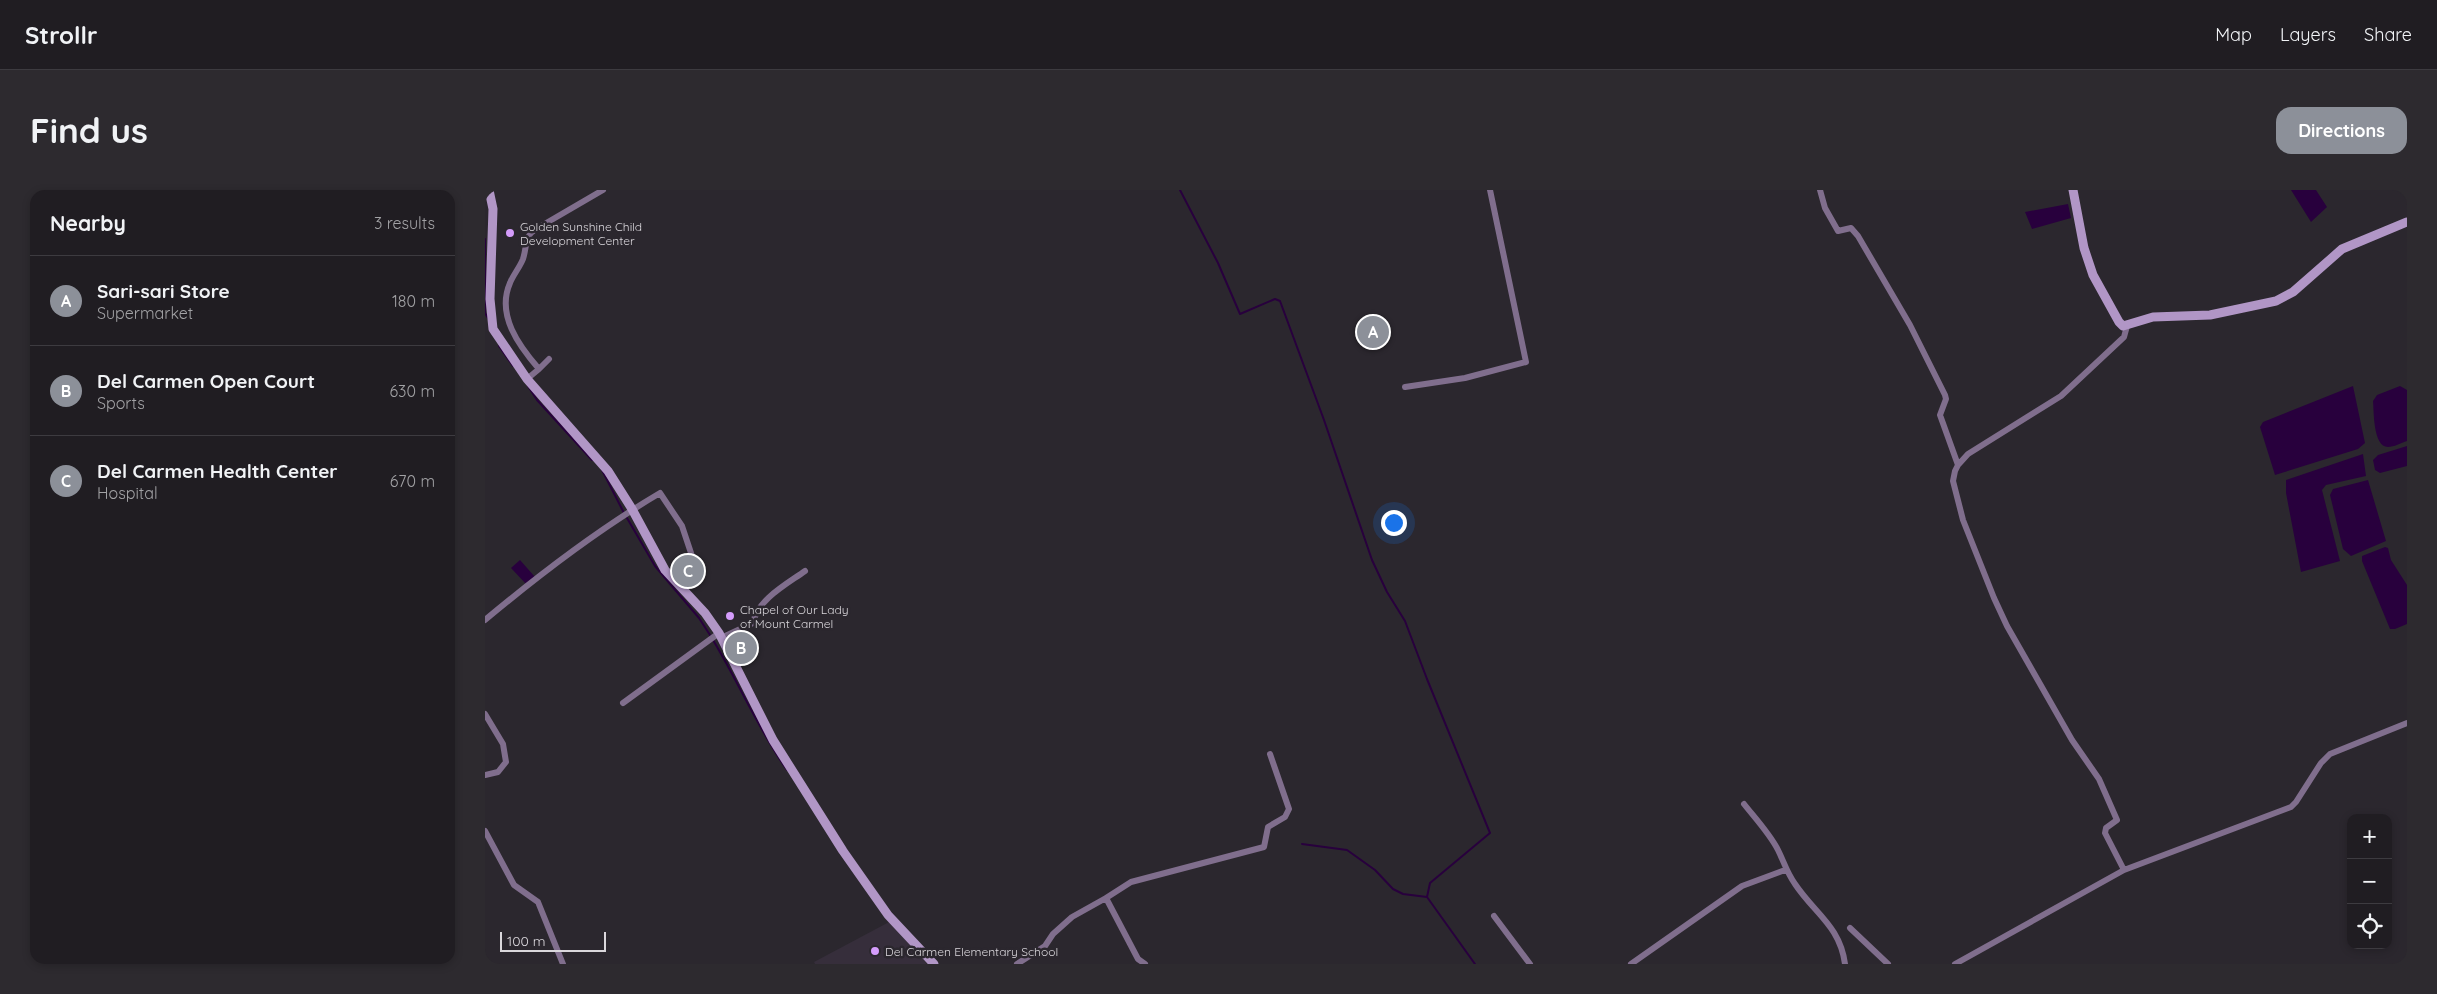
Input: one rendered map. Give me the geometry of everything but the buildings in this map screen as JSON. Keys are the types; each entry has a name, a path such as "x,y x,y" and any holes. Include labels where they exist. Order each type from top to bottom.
{"street":[{"path":"489,190 493,209 490,299 493,329 527,379 608,471 632,509 665,570 705,613 720,636 773,740 843,851 888,915 935,964"},
{"path":"539,369 521,348 513,334 506,312 509,284 522,260 529,233 603,190"},
{"path":"1405,387 1465,378 1525,362 1490,190"},
{"path":"1820,190 1825,208 1838,230 1851,228 1858,236 1910,325 1945,395 1946,399 1940,415 1958,465"},
{"path":"2073,190 2084,248 2096,282 2119,322 2136,323 2153,317 2216,314 2276,301 2293,292 2342,249 2407,222"},
{"path":"2123,870 2105,833 2106,828 2117,820 2099,779 2072,740 2007,626 1963,520 1953,482 1958,465 1968,454 2071,388 2136,323"},
{"path":"527,379 549,359"},
{"path":"485,620 536,579 632,509 660,493 681,526 692,556 702,571"},
{"path":"623,703 720,636 753,623 758,609 805,570"},
{"path":"485,714 503,744 506,762 498,772 485,775"},
{"path":"1955,964 2123,870 2291,807 2321,763 2330,754 2407,723"},
{"path":"1017,964 1045,946 1053,934 1067,920 1107,898 1131,882 1264,848 1268,827 1285,816 1289,809 1270,754"},
{"path":"1744,804 1778,849 1785,870 1803,896 1834,931 1843,953 1845,964"},
{"path":"485,831 514,885 538,902 563,964"},
{"path":"1631,964 1742,886 1785,870"},
{"path":"1107,898 1138,959 1145,964"},
{"path":"1494,916 1530,964"},
{"path":"1850,928 1888,964"}],"shaded area":[{"path":"2291,190 2316,190 2327,207 2311,222"},
{"path":"2068,204 2071,218 2032,229 2025,212"},
{"path":"2353,386 2365,443 2358,449 2275,475 2260,427 2263,422"},
{"path":"2400,386 2407,390 2407,441 2388,447 2379,441 2377,435 2373,401 2377,395"},
{"path":"2407,446 2407,466 2380,473 2375,470 2373,460 2378,455"},
{"path":"2363,454 2366,476 2326,485 2322,490 2340,561 2301,572 2286,493 2286,480"},
{"path":"2368,480 2386,541 2351,556 2343,549 2330,495 2333,489"},
{"path":"2385,547 2388,548 2391,560 2407,585 2407,624 2395,629 2390,629 2362,561 2362,556"},
{"path":"520,560 535,577 526,584 511,568"},
{"path":"744,633 754,655 737,663 727,641"},
{"name":"Del Carmen Elementary School","path":"891,921 927,964 815,964 814,962"}],"waterway":[{"path":"1180,190 1218,263 1240,314 1275,299 1280,301 1324,420 1372,560 1387,592 1405,621 1490,833 1430,883 1427,897 1475,964"},
{"path":"485,239 485,313 488,318"},
{"path":"499,346 513,366"},
{"path":"528,386 537,400 592,460"},
{"path":"601,468 624,513"},
{"path":"627,518 655,566 699,618 710,635"},
{"path":"713,640 767,738 787,770"},
{"path":"1302,844 1347,850 1375,870 1393,889 1403,894 1427,897"}],"place":[{"name":"Golden Sunshine Child Development Center","path":"510,233"},
{"name":"Sari-sari Store","path":"1373,332"},
{"name":"Del Carmen Health Center","path":"688,571"},
{"name":"Chapel of Our Lady of Mount Carmel","path":"730,616"},
{"name":"Del Carmen Open Court","path":"741,648"},
{"name":"Del Carmen Elementary School","path":"875,951"}]}
